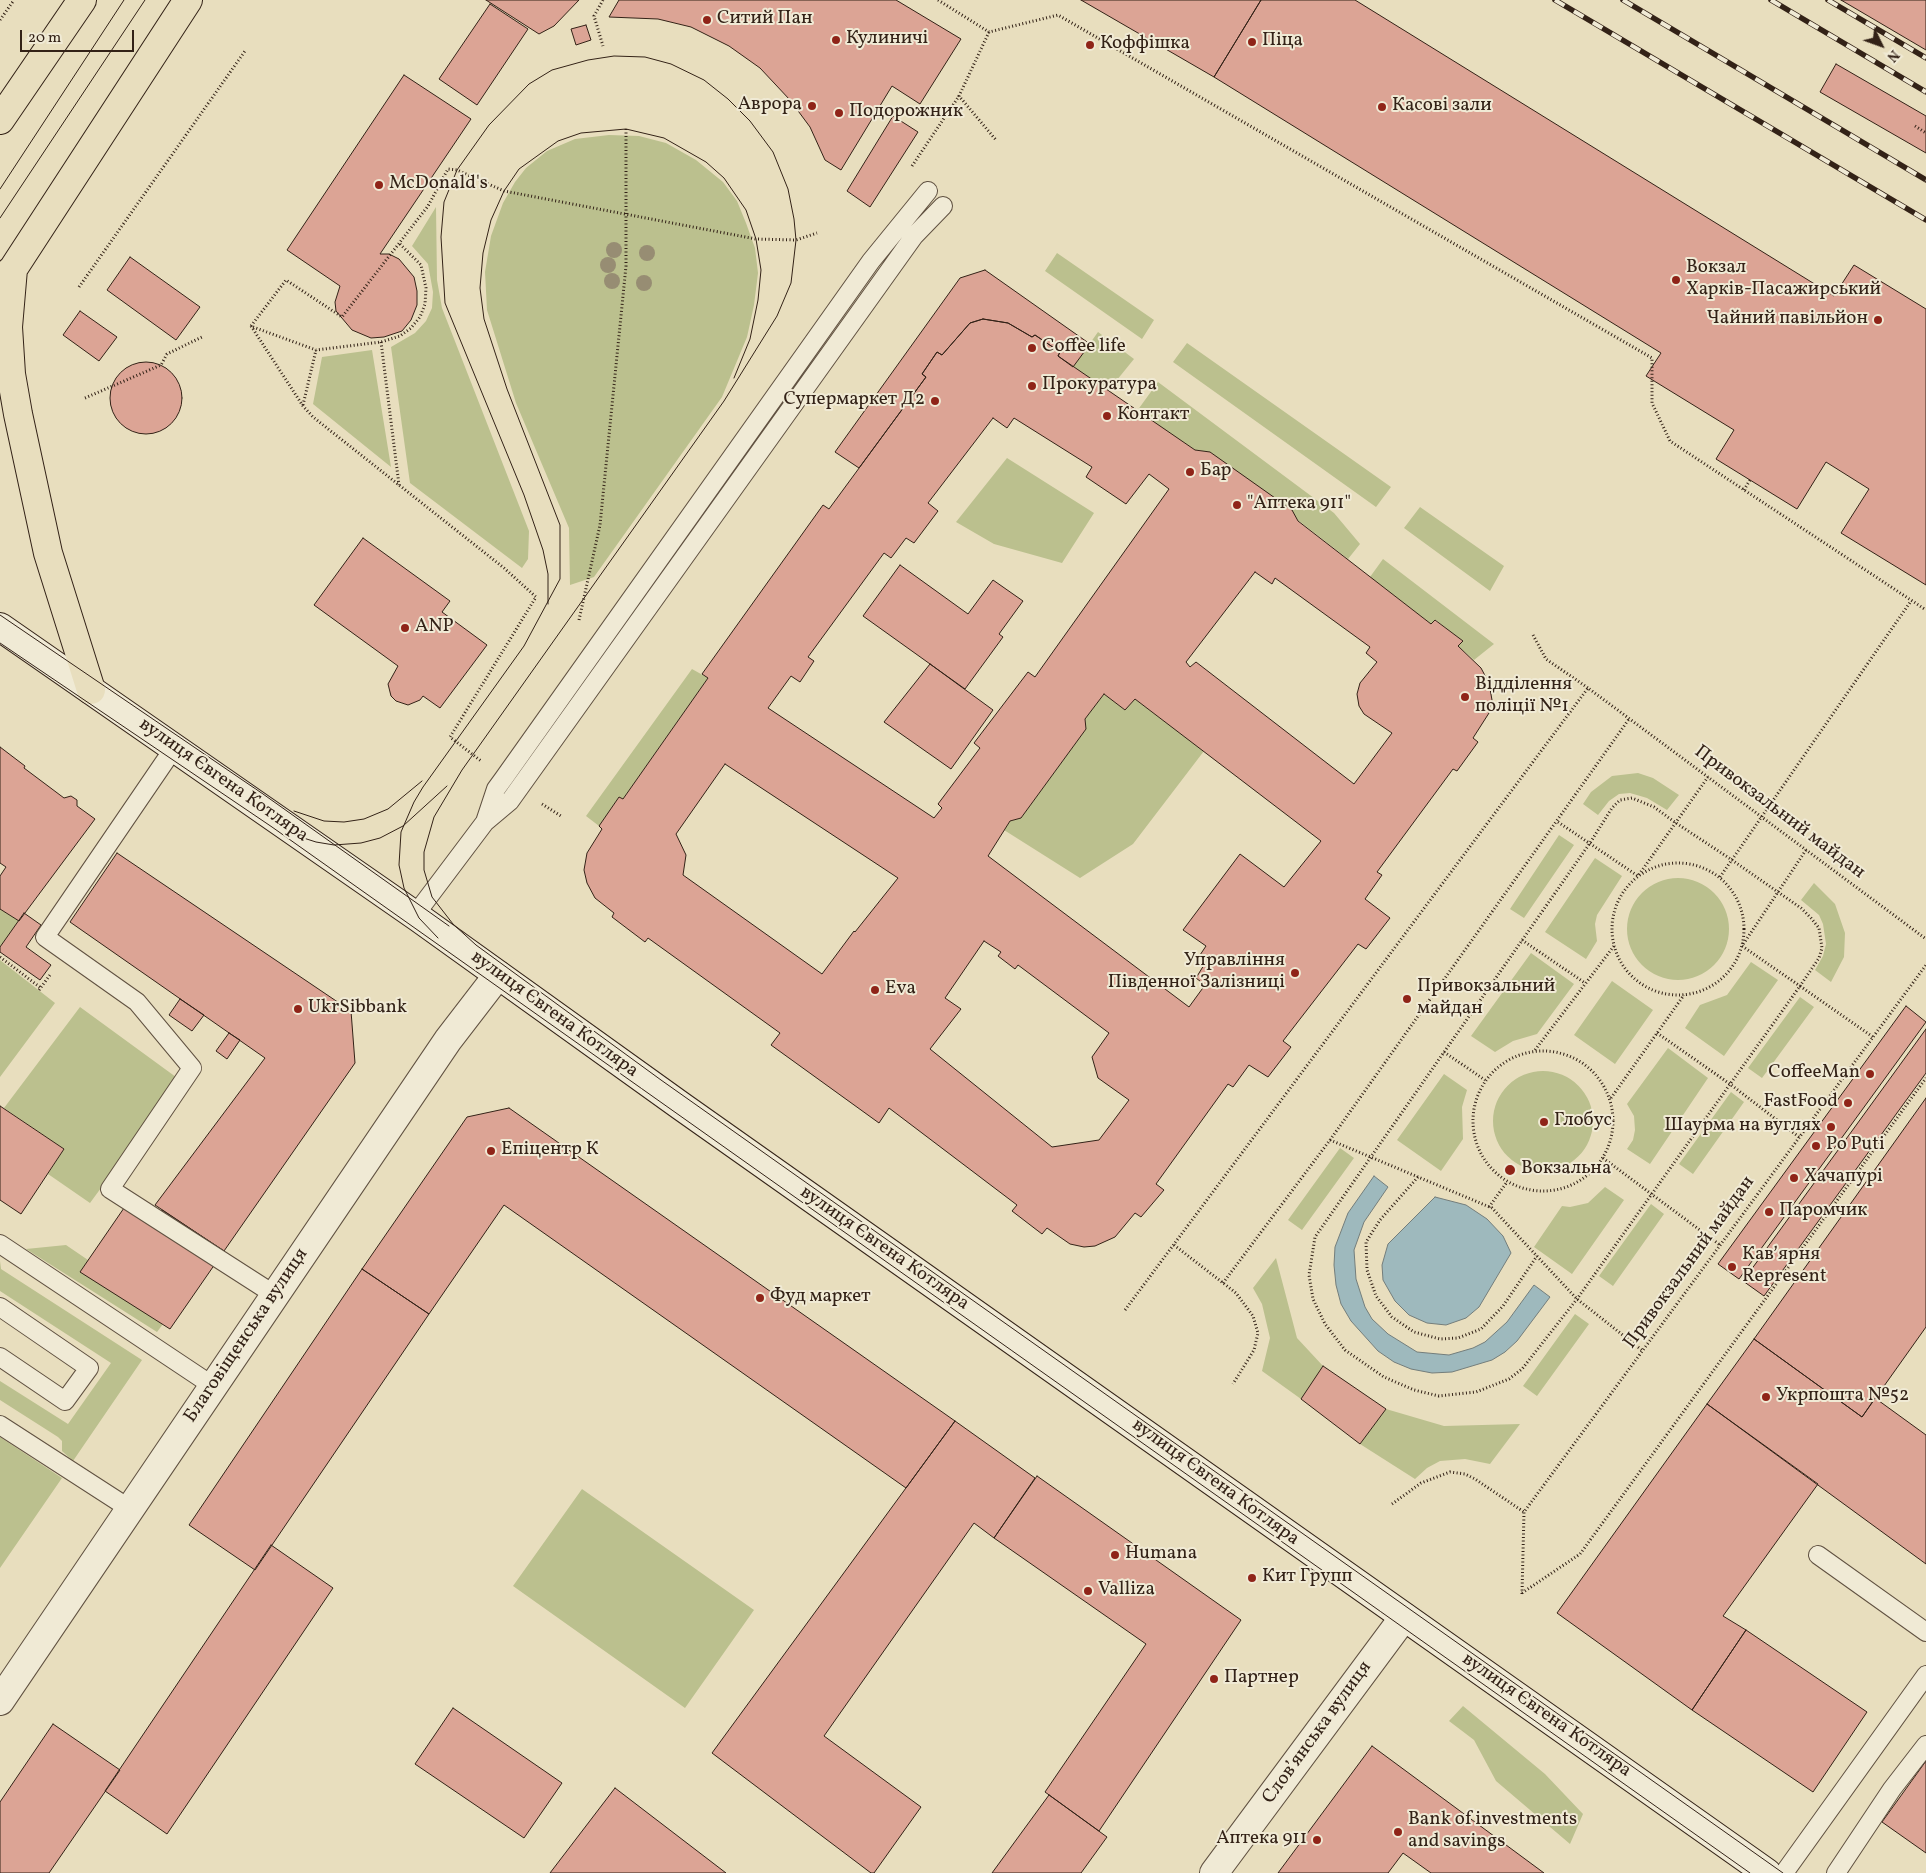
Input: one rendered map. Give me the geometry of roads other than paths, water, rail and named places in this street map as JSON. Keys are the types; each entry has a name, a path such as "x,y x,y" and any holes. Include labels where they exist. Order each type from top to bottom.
{"main road":[{"path":"0,120 82,0"},
{"path":"90,690 48,553 15,398 11,374 7,274 188,0"},
{"name":"вулиця Євгена Котляра","path":"0,628 415,915 1767,1873"},
{"name":"Благовіщенська вулиця","path":"0,1700 448,1040 498,975"},
{"name":"Слов’янська вулиця","path":"1214,1873 1404,1617"}],"lane":[{"path":"485,822 496,789 871,261 928,191"},
{"path":"415,915 485,822 510,801 914,236 943,206"},
{"path":"174,748 45,937 137,1002 192,1068 110,1189 275,1295"},
{"path":"0,1244 213,1386"},
{"path":"0,1307 89,1368 65,1402 0,1358"},
{"path":"0,1425 130,1509"},
{"path":"1818,1555 1926,1632"},
{"path":"1784,1873 1926,1675"},
{"path":"1836,1873 1892,1789 1926,1745"}],"water":[{"path":"1374,1176 1388,1187 1364,1222 1354,1250 1356,1279 1365,1307 1372,1319 1388,1334 1417,1352 1449,1355 1473,1348 1485,1342 1507,1322 1534,1285 1550,1297 1517,1341 1505,1352 1492,1360 1452,1372 1432,1373 1411,1369 1394,1362 1378,1351 1351,1321 1341,1304 1336,1285 1335,1247 1348,1213"},
{"path":"1435,1197 1466,1205 1487,1219 1503,1236 1511,1253 1479,1307 1466,1318 1446,1325 1427,1323 1409,1315 1395,1301 1383,1280 1382,1265 1388,1244"}],"tram line":[{"path":"0,189 124,0"},
{"path":"0,218 145,0"},
{"path":"548,604 548,574 543,550 524,495 445,303 441,237 444,202 457,170 489,125 529,84 552,70 588,60 614,56 645,57 671,64 704,80 728,99 750,121 773,152 788,189 794,219 796,240 791,283 777,316 724,401 462,770 434,817 424,852 424,870 432,897 453,924 476,945 661,1080 1783,1873"},
{"path":"438,938 419,918 404,888 399,865 401,832 423,787 524,646 560,579 560,525 507,389 484,319 480,288 483,253 491,220 504,191 519,169 558,141 581,133 626,129 664,138 706,162 724,178 746,210 756,239 761,270 758,300 750,339 734,378"},
{"path":"0,615 263,794 449,926"},
{"path":"0,643 272,827 1750,1873"},
{"path":"294,811 324,821 344,822 364,819 388,809 422,781"},
{"path":"288,833 316,842 334,845 361,843 380,838 403,826 447,786"}],"railway":[{"path":"1555,0 1926,220"},
{"path":"1623,0 1926,180"},
{"path":"1771,0 1926,92"},
{"path":"1828,0 1926,58"}],"place":[{"name":"Ситий Пан","path":"707,20"},
{"name":"Кулиничі","path":"836,40"},
{"name":"Піца","path":"1252,42"},
{"name":"Коффішка","path":"1090,45"},
{"name":"Аврора","path":"812,106"},
{"name":"Касові зали","path":"1382,107"},
{"name":"Подорожник","path":"839,113"},
{"name":"McDonald's","path":"379,185"},
{"name":"Вокзал Харків-Пасажирський","path":"1676,280"},
{"name":"Чайний павільйон","path":"1878,320"},
{"name":"Coffee life","path":"1032,348"},
{"name":"Прокуратура","path":"1032,386"},
{"name":"Супермаркет Д2","path":"935,401"},
{"name":"Контакт","path":"1107,416"},
{"name":"Бар","path":"1190,472"},
{"name":"\"Аптека 911\"","path":"1237,505"},
{"name":"ANP","path":"405,628"},
{"name":"Відділення поліції №1","path":"1465,697"},
{"name":"Управління Південної Залізниці","path":"1295,973"},
{"name":"Eva","path":"875,990"},
{"name":"Привокзальний майдан","path":"1407,999"},
{"name":"UkrSibbank","path":"298,1009"},
{"name":"CoffeeMan","path":"1870,1074"},
{"name":"FastFood","path":"1848,1103"},
{"name":"Глобус","path":"1544,1122"},
{"name":"Шаурма на вуглях","path":"1831,1127"},
{"name":"Po Puti","path":"1816,1146"},
{"name":"Епіцентр К","path":"491,1151"},
{"name":"Вокзальна","path":"1510,1170"},
{"name":"Хачапурі","path":"1794,1178"},
{"name":"Паромчик","path":"1769,1212"},
{"name":"Кавʼярня Represent","path":"1732,1267"},
{"name":"Фуд маркет","path":"760,1298"},
{"name":"Укрпошта №52","path":"1766,1397"},
{"name":"Humana","path":"1115,1555"},
{"name":"Кит Групп","path":"1252,1578"},
{"name":"Valliza","path":"1088,1591"},
{"name":"Партнер","path":"1214,1679"},
{"name":"Bank of investments and savings","path":"1398,1832"},
{"name":"Аптека 911","path":"1317,1840"}]}
